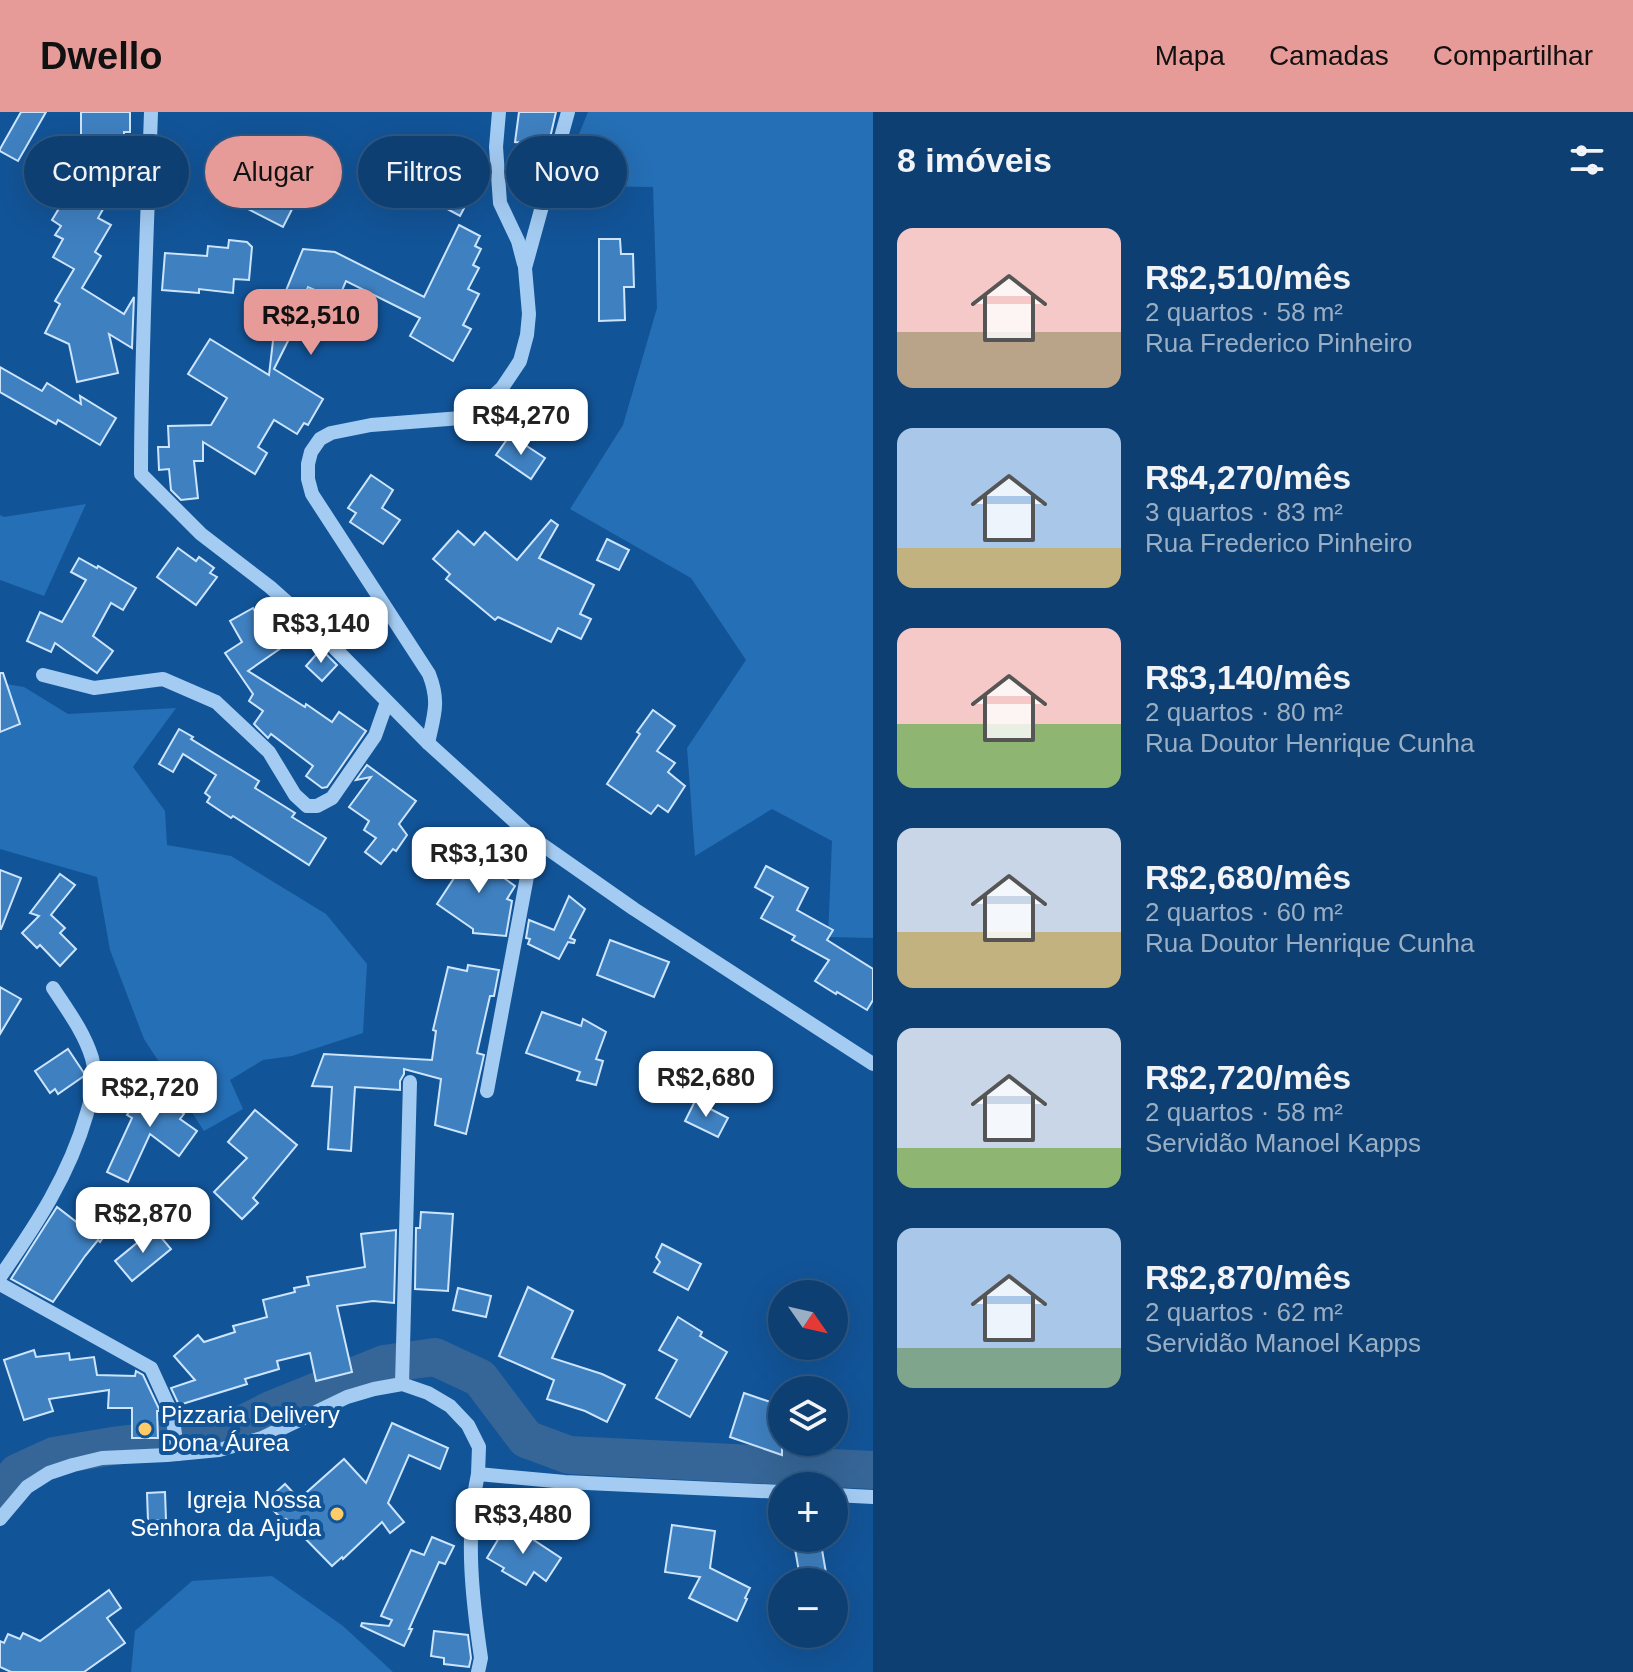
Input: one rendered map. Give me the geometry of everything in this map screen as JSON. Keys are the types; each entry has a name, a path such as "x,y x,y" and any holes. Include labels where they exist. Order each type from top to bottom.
{"street":[{"path":"151,112 142,341 141,474 201,534 307,620 428,743 534,839 634,909 873,1064"},
{"path":"428,743 436,706 436,691 429,674 312,494 308,464 311,452 320,439 331,433 371,425 461,418 482,406 502,388 520,361 529,314 525,268 518,241 500,203 496,147 499,112"},
{"path":"525,268 568,112"},
{"path":"43,675 94,688 163,679 216,702 269,752 295,795 307,806 317,806 332,798 375,736 387,702"},
{"path":"487,1091 534,839"},
{"path":"0,1277 54,1196 79,1142 92,1095 93,1062 79,1027 53,988"},
{"path":"402,1383 410,1082"},
{"path":"0,1284 151,1368 172,1414 177,1453"},
{"path":"1,1515 27,1487 49,1473 73,1465 102,1458 219,1450 262,1438 347,1397 402,1383 450,1406 468,1425 479,1447 469,1555 481,1658 478,1672"},
{"path":"478,1474 565,1482 768,1491"},
{"path":"848,1496 873,1497"}],"shaded area":[{"path":"588,112 873,112 873,938 828,937 832,841 772,809 695,856 687,748 746,660 691,578 570,509 623,425 657,308 653,187 627,187 627,136 578,136"},
{"path":"86,504 44,596 0,580 0,515 4,517"},
{"path":"0,683 24,687 68,714 176,708 133,767 165,811 167,845 231,856 326,914 367,964 363,1033 292,1056 263,1060 230,1080 243,1109 204,1131 144,1039 110,950 97,877 0,849"},
{"path":"272,1576 343,1626 393,1672 131,1672 135,1631 192,1581"}],"building":[{"path":"21,112 46,112 32,136 24,136 24,150 18,161 0,149"},
{"path":"81,112 130,112 130,132 124,132 124,136 81,136"},
{"path":"519,112 556,112 550,136 516,136"},
{"path":"59,208 104,208 98,218 111,225 95,252 101,256 82,288 124,314 134,297 132,348 109,334 118,373 77,382 69,344 45,333 60,304 55,301 74,269 53,257 63,239 55,235 61,226 52,220"},
{"path":"246,208 293,208 283,227"},
{"path":"445,208 464,208 460,216"},
{"path":"459,225 480,236 475,246 481,249 473,265 479,268 468,289 479,294 463,325 471,329 453,361 410,336 420,318 346,281 338,300 308,287 291,327 295,327 274,369 323,399 308,425 304,423 297,434 274,420 258,447 267,453 255,474 203,442 203,461 194,461 198,498 181,500 171,490 169,469 159,470 158,447 169,447 168,426 211,425 227,398 188,374 210,339 269,375 276,315 303,249 335,252 424,297"},
{"path":"599,239 620,239 621,254 633,254 634,287 624,287 625,320 599,321"},
{"path":"229,240 247,242 252,247 249,280 234,279 233,293 199,289 199,293 162,290 165,253 207,256 208,246 228,248"},
{"path":"0,367 42,391 47,383 81,404 80,396 116,418 100,445 58,420 56,424 0,392"},
{"path":"510,435 545,458 531,479 496,455"},
{"path":"371,475 393,490 382,508 400,520 383,544 350,522 356,513 348,508"},
{"path":"551,520 558,525 539,558 594,585 580,614 591,619 581,639 558,628 551,642 498,617 495,620 446,579 450,574 433,559 458,531 474,545 485,532 517,560"},
{"path":"607,539 629,550 619,570 597,560"},
{"path":"178,548 196,561 199,557 214,568 210,573 217,577 196,605 157,577"},
{"path":"79,558 136,588 123,610 111,603 93,636 113,651 97,673 55,643 51,652 27,641 40,612 62,622 86,580 71,572"},
{"path":"253,608 281,648 248,671 332,722 339,712 366,731 327,787 322,788 306,776 313,766 271,734 268,738 254,724 263,711 249,701 253,694 225,653 242,642 230,621"},
{"path":"321,649 337,665 322,681 306,666"},
{"path":"0,673 3,673 20,724 0,732"},
{"path":"653,710 675,726 657,751 675,763 668,772 685,786 668,812 658,805 651,814 607,784"},
{"path":"179,729 259,781 255,788 295,813 292,817 326,838 309,865 207,802 210,797 205,793 216,775 183,754 173,772 159,764"},
{"path":"367,765 416,801 399,824 407,835 396,851 393,849 381,864 365,852 376,838 364,830 369,821 349,807 371,777 356,780"},
{"path":"470,843 495,864 493,870 515,886 507,899 512,901 506,936 473,933 473,929 437,904 454,878 458,857"},
{"path":"766,866 808,888 797,910 833,930 827,940 873,969 873,1000 867,1010 815,981 829,960 792,940 795,936 761,918 773,897 755,887"},
{"path":"0,870 21,878 1,929 0,929"},
{"path":"60,874 75,885 51,915 65,928 60,933 76,949 60,966 40,945 37,948 22,933 39,916 30,913"},
{"path":"569,896 585,909 570,938 575,940 574,943 568,942 559,959 528,944 530,939 526,938 529,920 554,930"},
{"path":"610,940 669,962 654,997 597,975"},
{"path":"468,965 499,970 477,1053 484,1055 466,1134 435,1125 441,1079 404,1069 400,1090 355,1087 351,1151 328,1149 332,1087 312,1086 324,1054 432,1060 436,1031 433,1030 448,967 467,971"},
{"path":"0,987 21,999 0,1034"},
{"path":"542,1012 581,1026 583,1019 606,1032 596,1059 603,1061 596,1085 577,1080 580,1072 526,1053"},
{"path":"68,1049 84,1076 58,1094 55,1089 50,1093 35,1071"},
{"path":"152,1079 167,1087 163,1097 184,1114 180,1119 197,1131 179,1156 150,1134 128,1182 107,1172 132,1118 127,1115 146,1083 149,1085"},
{"path":"695,1101 728,1118 718,1137 685,1121"},
{"path":"255,1110 297,1145 253,1198 258,1203 242,1219 214,1192 247,1158 228,1142"},
{"path":"107,1194 125,1207 53,1302 11,1279 57,1207 83,1227"},
{"path":"421,1212 453,1214 448,1291 415,1289 416,1228 420,1228"},
{"path":"154,1229 171,1249 132,1281 115,1261"},
{"path":"396,1230 394,1303 373,1301 337,1306 352,1372 316,1381 310,1353 277,1361 279,1369 245,1379 247,1384 179,1405 171,1388 195,1380 174,1356 198,1335 204,1342 235,1332 233,1326 267,1317 263,1300 309,1285 307,1277 365,1267 361,1234"},
{"path":"662,1244 701,1264 688,1290 654,1272 660,1262 656,1257"},
{"path":"528,1287 573,1311 552,1358 625,1385 607,1422 547,1399 554,1380 499,1356"},
{"path":"458,1288 491,1296 486,1317 453,1310"},
{"path":"678,1317 702,1332 700,1336 727,1352 690,1417 656,1398 677,1360 659,1350"},
{"path":"34,1350 36,1357 69,1353 70,1360 94,1357 97,1375 135,1376 136,1371 143,1375 160,1411 157,1411 158,1438 132,1438 132,1408 108,1408 109,1390 49,1399 53,1411 24,1420 4,1360"},
{"path":"744,1393 768,1401 768,1450 730,1437"},
{"path":"392,1423 448,1448 440,1469 409,1455 388,1503 404,1522 390,1533 382,1522 332,1566 265,1502 285,1484 299,1499 344,1459 366,1483"},
{"path":"165,1492 166,1520 148,1521 147,1493"},
{"path":"508,1523 561,1558 546,1581 534,1572 526,1585 487,1558"},
{"path":"672,1525 715,1531 710,1568 750,1588 737,1621 689,1598 700,1577 665,1572"},
{"path":"432,1537 454,1546 445,1564 439,1562 404,1646 361,1626 362,1623 389,1626 392,1620 381,1616 411,1550 424,1555"},
{"path":"796,1552 822,1552 825,1568 798,1568"},
{"path":"109,1590 121,1608 107,1618 125,1643 84,1672 11,1672 0,1667 0,1641 4,1643 8,1634 20,1639 23,1633 40,1641"},
{"path":"434,1631 468,1635 469,1667 444,1664 444,1658 431,1656"}],"waterway":[{"path":"0,1495 17,1473 54,1456 226,1433 273,1409 384,1364 435,1357 480,1378 526,1439 569,1455 873,1470"}],"place":[{"name":"Pizzaria Delivery Dona Áurea","path":"145,1429"},
{"name":"Igreja Nossa Senhora da Ajuda","path":"337,1514"}]}
